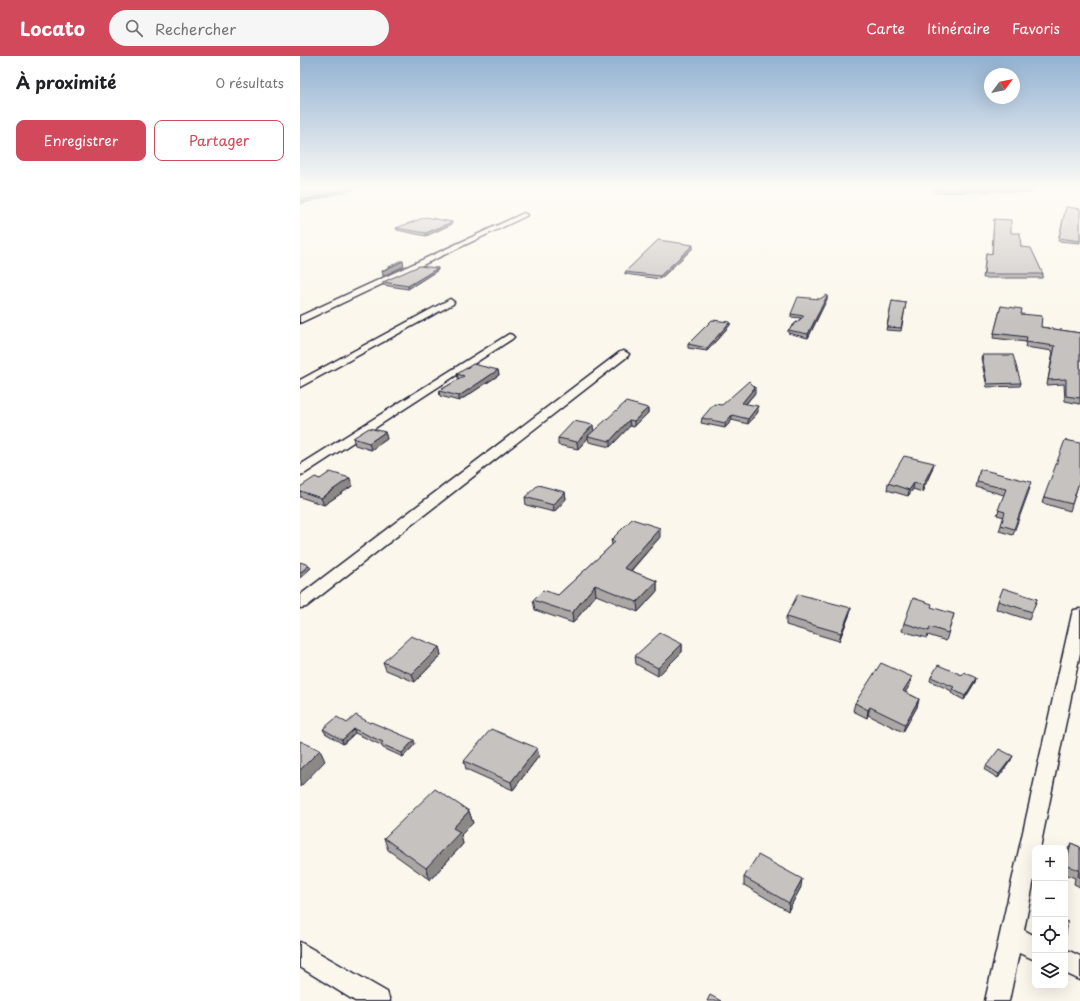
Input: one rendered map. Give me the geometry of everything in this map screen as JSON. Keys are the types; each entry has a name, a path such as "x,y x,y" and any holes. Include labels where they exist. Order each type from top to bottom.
{"street":[{"path":"300,320 491,231"},
{"path":"300,384 450,302"},
{"path":"300,471 509,337"},
{"path":"300,603 624,354"},
{"path":"997,1001 1080,614"},
{"path":"1010,936 1032,947"},
{"path":"300,954 378,1001"},
{"path":"1068,962 1080,968"}],"building":[{"path":"415,231 430,231 426,233"},
{"path":"993,231 1011,231 1011,233 1020,233 1021,247 1031,248 1043,274 984,274 986,253 992,254"},
{"path":"1061,231 1080,231 1080,241 1059,238"},
{"path":"658,240 693,245 660,276 625,272"},
{"path":"399,261 403,261 382,271"},
{"path":"419,266 438,268 408,286 383,282"},
{"path":"826,295 827,296 808,334 788,330 804,316 791,314 798,297 820,299"},
{"path":"892,301 906,303 901,328 887,327"},
{"path":"1001,306 1022,309 1021,314 1042,316 1041,327 1080,333 1080,398 1066,396 1066,379 1048,380 1055,346 1026,342 1027,337 994,333"},
{"path":"712,320 730,322 707,348 688,344"},
{"path":"982,355 1013,355 1021,383 987,384"},
{"path":"473,364 498,370 459,396 439,391 464,376 457,374"},
{"path":"749,381 755,387 742,403 758,406 748,419 732,415 725,423 702,418 714,404 722,405"},
{"path":"626,402 648,408 634,421 629,420 610,441 588,436"},
{"path":"574,421 593,425 577,442 558,438"},
{"path":"369,428 385,432 369,443 353,438"},
{"path":"1065,440 1080,443 1080,479 1072,504 1044,497"},
{"path":"904,456 934,463 923,485 914,483 909,490 888,483"},
{"path":"980,469 1031,482 1014,529 1001,525 1005,512 998,510 1006,489 977,482"},
{"path":"330,472 350,478 321,498 300,491 300,487 315,477 320,479"},
{"path":"538,485 565,492 553,505 525,497"},
{"path":"632,519 660,528 624,568 657,581 637,602 595,585 572,613 533,600 543,590 558,595 615,542 611,540"},
{"path":"300,562 309,565 300,573"},
{"path":"1003,588 1037,599 1032,612 998,601"},
{"path":"798,594 851,608 841,633 786,617"},
{"path":"913,598 932,604 931,607 954,614 948,633 930,627 929,631 904,623"},
{"path":"660,633 682,644 658,668 635,656"},
{"path":"411,636 439,647 412,674 383,662"},
{"path":"881,663 912,677 903,691 919,699 905,724 870,707 868,710 855,703"},
{"path":"938,665 962,675 964,672 976,678 965,696 952,689 954,687 931,677"},
{"path":"356,715 370,723 371,722 414,740 402,753 381,744 383,742 354,729 342,740 323,729 337,717 347,723"},
{"path":"491,729 537,748 511,782 464,761"},
{"path":"300,741 320,750 300,770"},
{"path":"999,749 1013,756 999,774 986,766"},
{"path":"435,789 469,811 453,828 460,832 426,868 384,838"},
{"path":"1071,843 1080,847 1080,877 1078,877 1079,870 1068,866 1068,856"},
{"path":"758,855 802,879 789,903 744,877"},
{"path":"710,995 721,1001 707,1001"}]}
